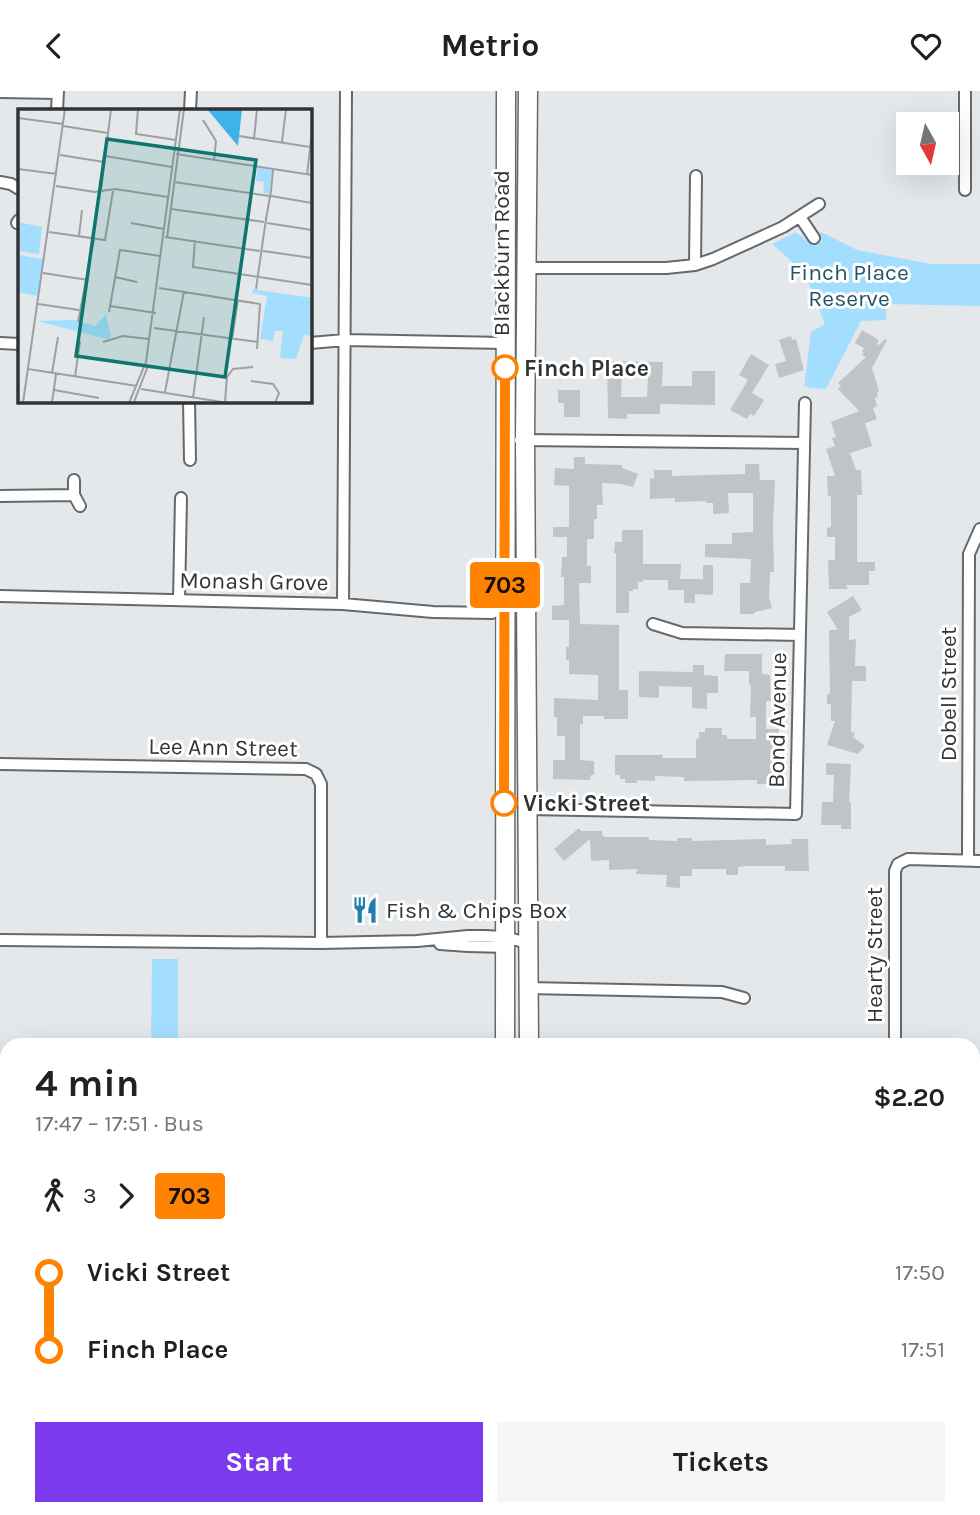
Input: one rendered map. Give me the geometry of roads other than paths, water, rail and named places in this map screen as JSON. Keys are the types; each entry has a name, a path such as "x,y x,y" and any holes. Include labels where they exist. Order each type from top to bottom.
{"main road":[{"name":"Blackburn Road","path":"505,1038 506,91"},
{"name":"Blackburn Road","path":"528,91 525,268 528,1038"}],"street":[{"path":"190,109 191,91"},
{"path":"343,604 346,91"},
{"path":"965,91 965,190"},
{"path":"0,92 58,92"},
{"path":"695,265 696,176"},
{"path":"0,182 18,188"},
{"path":"525,268 666,268 695,265 713,260 800,217 819,204"},
{"path":"800,217 814,238"},
{"path":"312,343 345,340 505,343"},
{"path":"0,343 18,344"},
{"path":"189,403 190,460"},
{"name":"Bond Avenue","path":"527,809 796,814 805,403"},
{"path":"506,440 804,443"},
{"path":"0,496 77,501 74,480"},
{"path":"179,600 181,498"},
{"name":"Dobell Street","path":"974,860 974,594 969,554 980,529"},
{"name":"Monash Grove","path":"0,596 343,604 492,613 505,607"},
{"path":"653,624 682,633 800,635"},
{"name":"Lee Ann Street","path":"0,765 306,769 316,774 321,784 321,943"},
{"name":"Hearty Street","path":"895,1038 895,871 898,864 908,859 974,860"},
{"path":"0,940 321,943 417,941 468,946 504,942 528,943"},
{"path":"528,988 722,992 744,998"}],"place":[{"name":"Finch Place","path":"505,368"},
{"name":"Vicki Street","path":"504,803"},
{"name":"Fish & Chips Box","path":"365,910"}],"park label":[{"name":"Finch Place Reserve","path":"849,285"}]}
